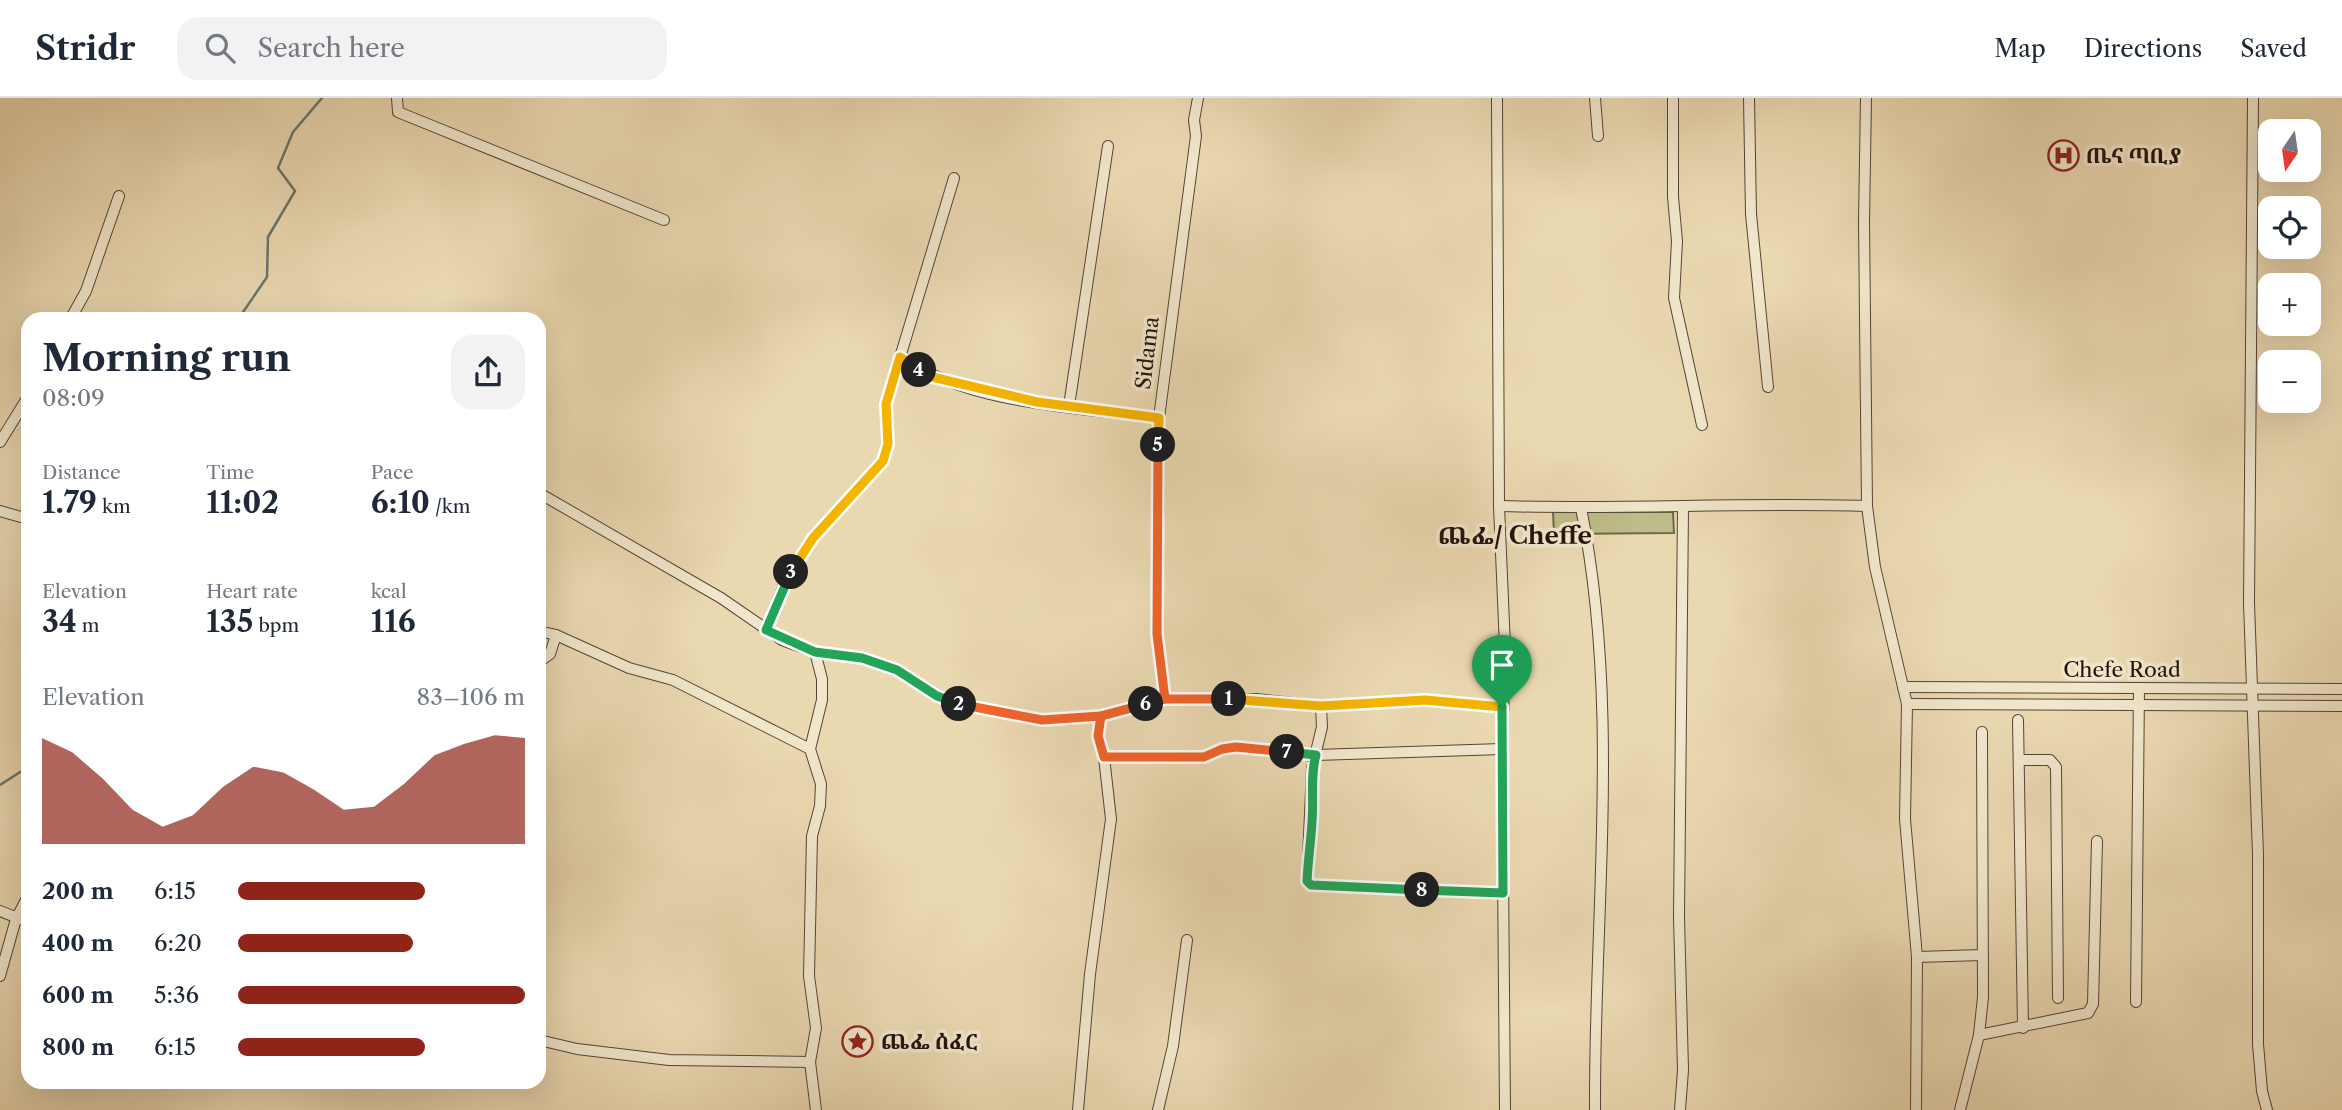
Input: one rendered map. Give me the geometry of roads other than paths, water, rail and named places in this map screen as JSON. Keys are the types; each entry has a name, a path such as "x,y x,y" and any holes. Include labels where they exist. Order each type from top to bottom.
{"street":[{"path":"397,98 398,112 664,220"},
{"name":"Sidama","path":"1165,699 1157,634 1159,418 1196,136 1194,120 1198,98"},
{"path":"1497,98 1499,506 1505,647 1502,707 1505,1110"},
{"path":"1595,98 1598,135"},
{"path":"1673,98 1673,197 1677,241 1674,298 1702,425"},
{"path":"1749,98 1751,214 1768,387"},
{"path":"1867,98 1864,222 1867,506 1875,566 1907,704 1905,819 1916,957 1916,1110"},
{"path":"2253,98 2249,541 2258,1044 2262,1091 2267,1110"},
{"path":"1069,406 1108,146"},
{"path":"766,630 786,580 813,538 883,461 888,444 886,404 954,178"},
{"path":"74,312 86,291 119,196"},
{"path":"900,357 928,376 1037,402 1159,418"},
{"path":"0,442 21,408"},
{"path":"546,498 721,598 766,630 815,652 862,658 897,670 937,696 963,705 1042,720 1101,716 1165,699 1256,699 1321,706 1425,700 1502,707"},
{"path":"1499,506 1581,509 1683,508 1775,503 1867,506"},
{"path":"1680,1110 1683,1070 1679,917 1683,508"},
{"path":"1581,509 1590,554 1599,667 1602,786 1594,1047 1595,1110"},
{"path":"0,512 21,517"},
{"path":"546,633 629,668 673,680 810,749"},
{"path":"546,657 551,654 556,635"},
{"path":"815,652 822,679 822,701 810,749 821,784 820,806 812,836 809,976 816,1028 810,1062 816,1110"},
{"name":"Chefe Road","path":"1903,687 2342,689"},
{"path":"2136,1002 2139,688"},
{"name":"Chefe Road","path":"1907,704 2342,706"},
{"path":"1321,706 1322,727 1312,768 1312,821 1307,881 1311,885 1503,893"},
{"path":"1078,1110 1090,974 1111,819 1104,757 1098,736 1101,716"},
{"path":"2018,720 2023,1028"},
{"path":"1960,1110 1979,1035 1983,955 1982,732"},
{"path":"1104,757 1204,757 1222,749 1236,747 1316,755 1502,749"},
{"path":"2019,760 2050,760 2056,767 2058,998"},
{"path":"1979,1035 2088,1013 2093,1004 2097,841"},
{"path":"0,976 21,909"},
{"path":"0,911 21,920"},
{"path":"1158,1110 1173,1046 1187,940"},
{"path":"1916,957 1983,955"},
{"path":"546,1042 577,1049 668,1060 810,1062"}],"waterway":[{"path":"243,312 267,277 268,237 295,191 278,168 293,132 322,98"},
{"path":"0,785 21,772"}],"place":[{"name":"ጤና ጣቢያ","path":"2063,155"},
{"name":"ጨፌ ሰፈር","path":"858,1041"}],"district":[{"name":"ጨፌ/ Cheffe","path":"1515,535"}]}
